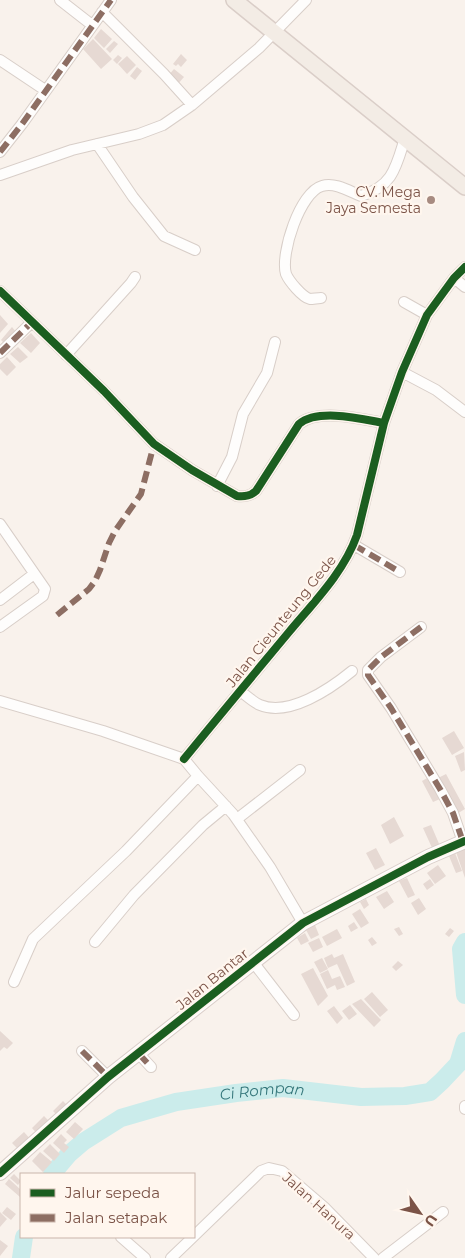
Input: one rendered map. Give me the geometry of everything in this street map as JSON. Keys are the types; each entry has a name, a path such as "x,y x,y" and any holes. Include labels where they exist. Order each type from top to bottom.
{"main road":[{"path":"234,0 465,187"}],"street":[{"path":"60,0 92,25"},
{"path":"0,152 111,0"},
{"path":"0,176 72,150 139,134 163,125 192,105 260,48 306,0"},
{"path":"102,12 192,105"},
{"path":"0,60 46,90"},
{"path":"321,298 309,299 299,292 286,274 286,257 298,214 309,194 320,186 334,184 362,196 376,192 387,182 396,167 405,138"},
{"path":"97,144 133,197 164,236 196,250"},
{"name":"Jalan Cieunteung Gede","path":"184,759 341,568 351,552 384,423 402,372 427,315 454,278 465,268"},
{"path":"66,355 135,277"},
{"path":"454,278 465,287"},
{"path":"0,291 104,391 154,444 217,486 237,496 250,496 256,491 303,420 344,416 384,423"},
{"path":"404,302 427,315"},
{"path":"0,353 32,322"},
{"path":"217,486 232,457 243,414 266,373 275,342"},
{"path":"402,372 436,390 465,412"},
{"path":"0,524 45,589 44,594 0,626"},
{"path":"354,545 400,572"},
{"path":"0,600 34,574"},
{"path":"421,627 381,656 368,670 368,674 392,708 440,789 453,813 464,842"},
{"path":"240,691 260,705 283,708 313,697 336,684 352,671"},
{"path":"0,701 104,731 184,759 237,819 270,867 302,923"},
{"path":"237,819 300,770"},
{"path":"14,982 33,939 126,851 198,776"},
{"path":"95,942 134,895 204,825 226,806"},
{"name":"Jalan Bantar","path":"0,1173 108,1077 302,923 428,856 464,842"},
{"path":"253,962 294,1015"},
{"path":"82,1051 108,1077"},
{"path":"139,1054 152,1067"},
{"name":"Jalan Hanura","path":"195,1234 261,1171 274,1168 282,1171 324,1207 374,1258"},
{"path":"383,1258 443,1212"},
{"path":"122,1238 145,1258"},
{"name":"Jalan Hanura","path":"171,1258 191,1238"}],"building":[{"path":"101,29 112,39 104,48 94,38"},
{"path":"93,39 112,59 101,69 83,49"},
{"path":"114,41 118,44 110,53 106,49"},
{"path":"181,54 187,60 181,67 178,64 176,66 173,64"},
{"path":"118,55 122,58 117,64 113,60"},
{"path":"127,56 136,65 127,74 118,64"},
{"path":"137,67 142,71 135,80 130,76"},
{"path":"174,69 184,77 177,85 167,77"},
{"path":"0,315 8,324 0,333"},
{"path":"12,327 16,332 6,345 1,340"},
{"path":"31,333 40,343 31,353 20,343"},
{"path":"18,347 28,357 20,363 10,354"},
{"path":"7,357 16,367 7,376 0,369 0,364"},
{"path":"454,731 464,748 452,755 442,738"},
{"path":"464,752 465,770 461,772 455,756"},
{"path":"446,774 465,809 455,815 436,779"},
{"path":"429,777 440,799 433,802 422,781"},
{"path":"394,817 404,836 390,844 381,825"},
{"path":"431,825 440,846 433,850 423,828"},
{"path":"376,848 385,865 375,870 366,853"},
{"path":"465,849 465,878 456,852"},
{"path":"455,853 462,871 456,873 449,856"},
{"path":"438,865 446,876 435,884 427,873"},
{"path":"407,878 415,895 408,898 399,881"},
{"path":"430,879 434,885 427,890 423,884"},
{"path":"387,891 394,902 384,909 376,897"},
{"path":"419,898 426,909 418,915 411,903"},
{"path":"366,899 369,905 364,909 360,902"},
{"path":"360,909 369,923 361,928 352,914"},
{"path":"354,922 358,928 351,932 348,926"},
{"path":"315,925 319,935 311,939 306,930"},
{"path":"399,927 403,934 399,936 394,929"},
{"path":"450,928 454,931 449,937 445,934"},
{"path":"337,929 342,938 327,946 322,937"},
{"path":"305,933 309,941 301,945 297,938"},
{"path":"372,937 377,943 372,946 368,940"},
{"path":"319,938 323,947 313,952 308,943"},
{"path":"332,954 334,958 343,954 355,982 347,986 337,964 328,968 324,958"},
{"path":"322,958 328,969 320,973 314,962"},
{"path":"398,961 403,965 396,971 392,967"},
{"path":"313,968 328,996 318,1006 301,974"},
{"path":"328,970 332,979 340,976 345,987 337,990 335,985 327,989 320,974"},
{"path":"372,992 388,1010 380,1017 364,999"},
{"path":"361,999 381,1020 374,1027 352,1004"},
{"path":"350,1005 357,1014 349,1020 342,1011"},
{"path":"334,1006 343,1018 337,1024 327,1011"},
{"path":"0,1031 13,1043 7,1049 4,1047 0,1051"},
{"path":"63,1101 69,1107 59,1117 53,1111"},
{"path":"44,1116 51,1123 38,1135 32,1128"},
{"path":"75,1122 83,1129 74,1139 66,1132"},
{"path":"24,1132 32,1141 21,1152 12,1143"},
{"path":"61,1134 67,1140 64,1143 69,1147 64,1153 53,1143"},
{"path":"50,1144 60,1154 54,1161 43,1151"},
{"path":"40,1152 52,1162 43,1172 32,1161"},
{"path":"14,1174 20,1182 18,1185 10,1178"},
{"path":"9,1179 20,1189 20,1197 5,1184"},
{"path":"7,1207 16,1214 11,1220 2,1213"},
{"path":"0,1212 7,1219 0,1227"},
{"path":"0,1240 8,1246 0,1256"}],"waterway":[{"name":"Ci Rompan","path":"465,942 461,949 465,995"},
{"name":"Ci Rompan","path":"53,1173 69,1154 83,1142 121,1118 176,1102 283,1088 361,1097 405,1096 430,1092 458,1064 465,1041"},
{"name":"Ci Rompan","path":"21,1258 24,1238"}],"marked path":[{"path":"0,152 111,0"},
{"path":"0,353 32,322"},
{"path":"57,615 89,589 95,581 115,531 141,494 154,444"},
{"path":"354,545 400,572"},
{"path":"421,627 381,657 368,670 368,675 391,708 440,789 453,813 463,842"},
{"path":"82,1051 108,1077"},
{"path":"139,1054 151,1067"}],"cycle path":[{"path":"184,759 318,598 344,562 357,535 384,423 402,372 427,315 454,278 465,267"},
{"path":"0,291 104,391 154,444 192,470 237,496 247,496 256,491 299,424 307,419 340,416 384,423"},
{"path":"0,1173 108,1077 303,923 428,857 465,841"}],"place":[{"name":"CV. Mega Jaya Semesta","path":"431,200"}]}
